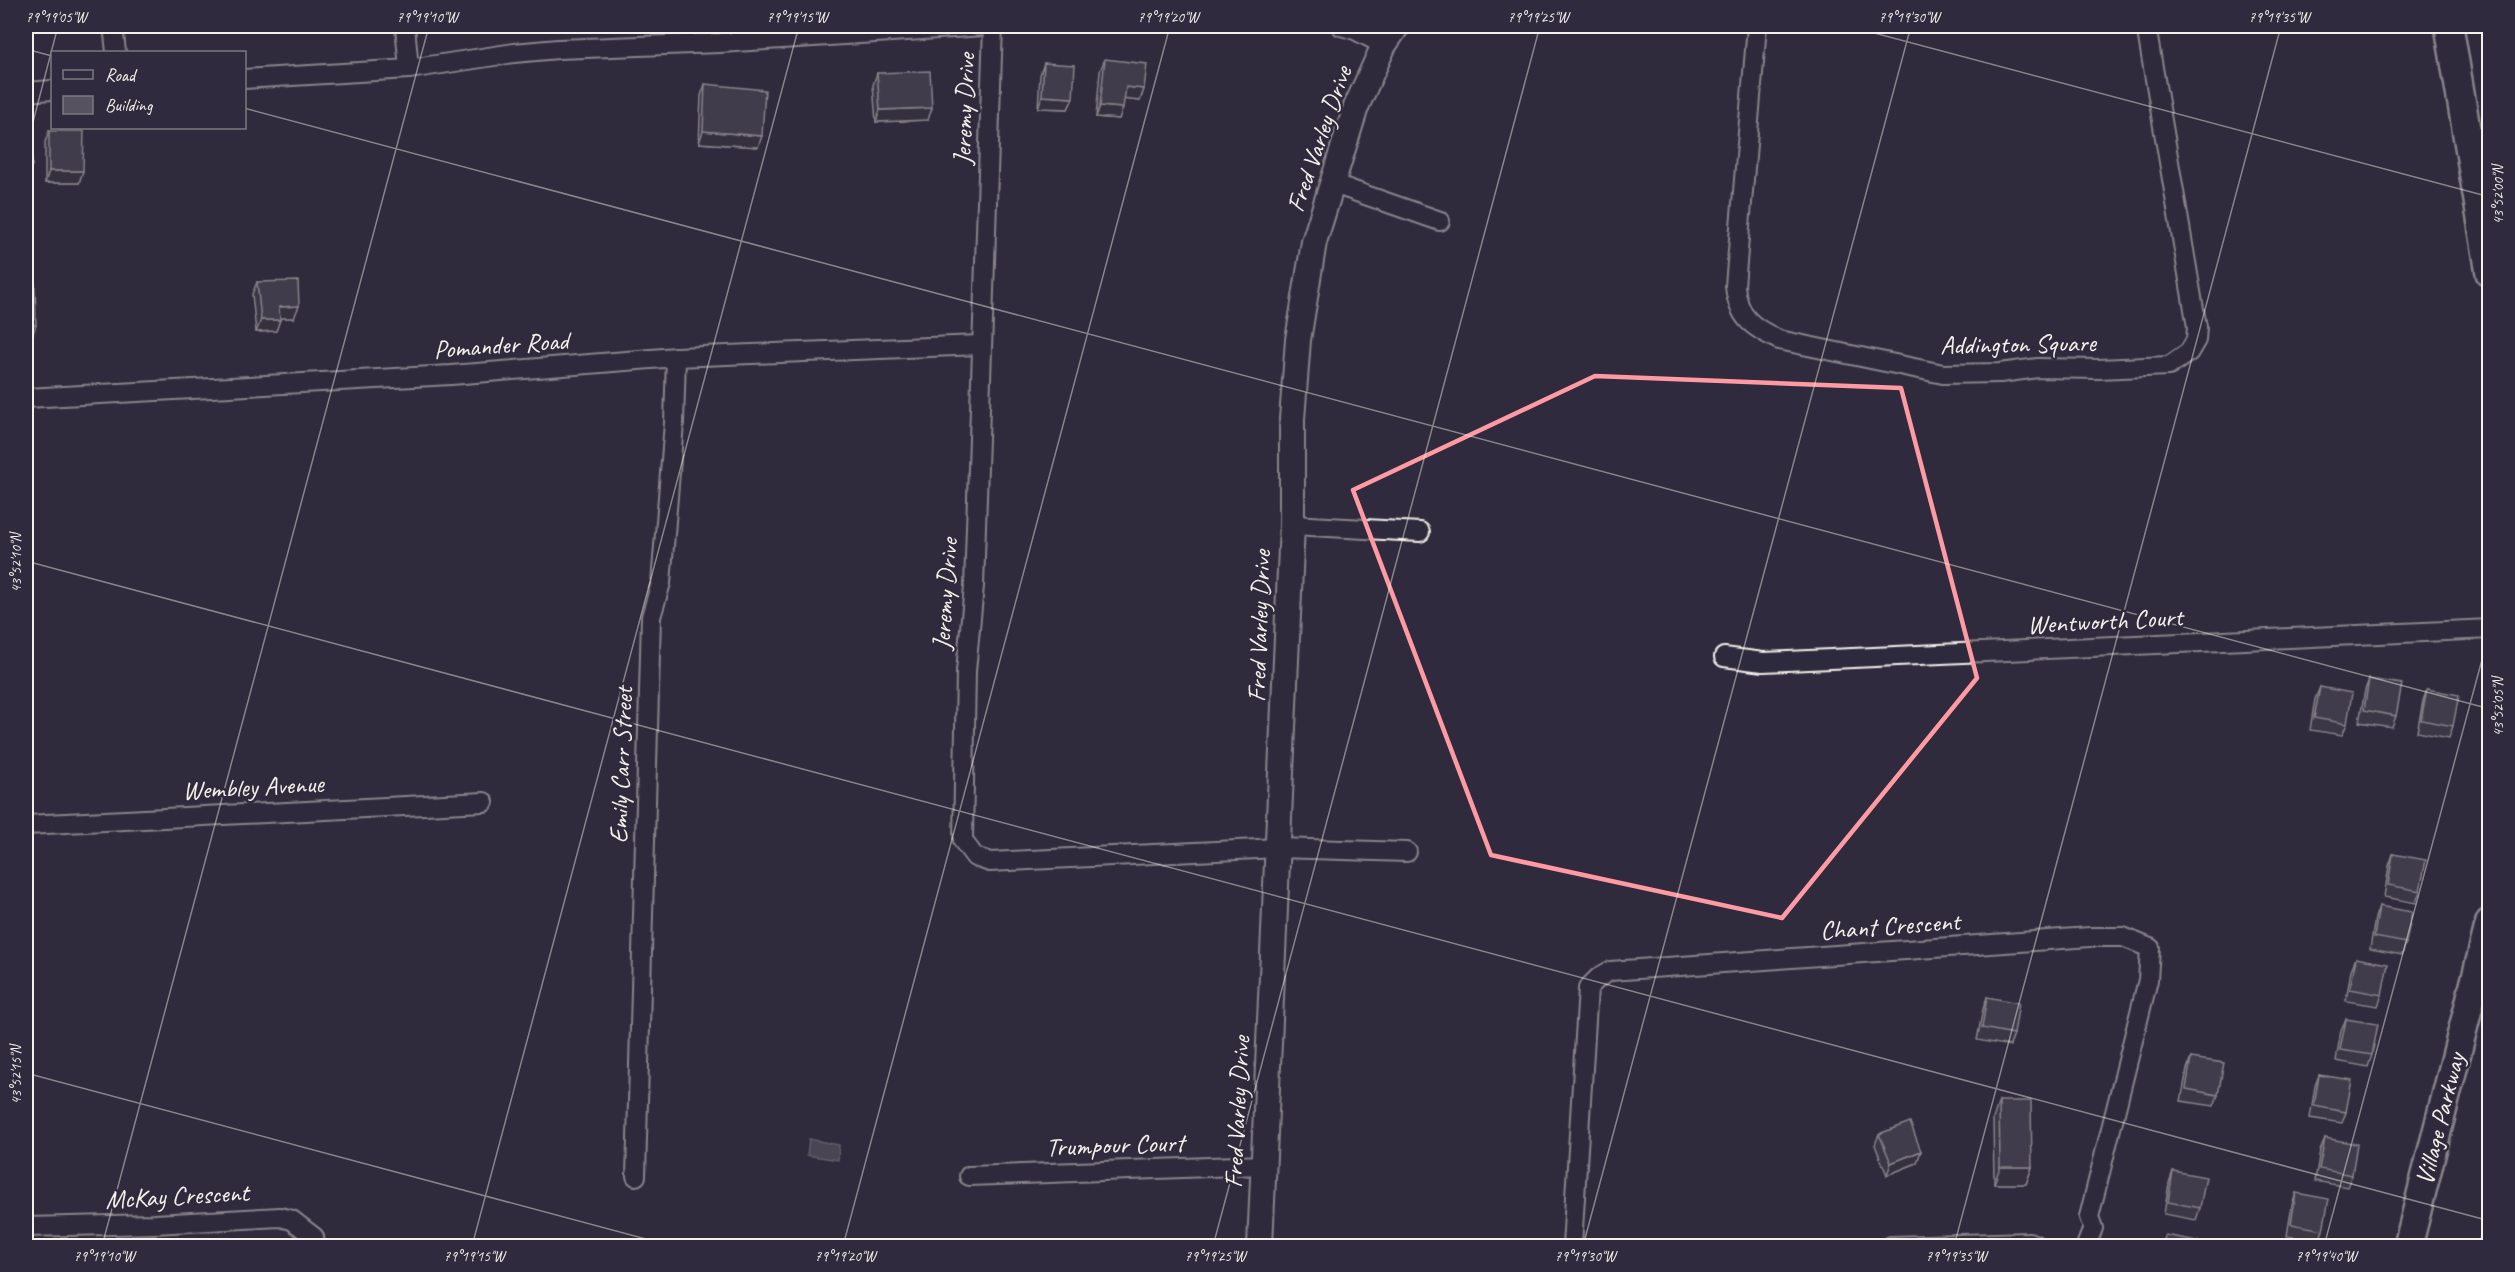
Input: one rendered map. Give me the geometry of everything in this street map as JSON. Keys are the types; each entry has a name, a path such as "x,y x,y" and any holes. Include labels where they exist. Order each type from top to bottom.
{"main road":[{"path":"2449,26 2480,154 2490,273"},
{"name":"Village Parkway","path":"2408,1246 2490,922"}],"street":[{"path":"113,26 116,51"},
{"path":"405,26 409,69"},
{"path":"246,79 409,69 514,53 721,34 985,26"},
{"name":"Jeremy Drive","path":"993,26 980,345 974,586 966,671 963,841 975,858 990,862 1278,848 1407,852"},
{"path":"1341,26 1390,35"},
{"name":"Addington Square","path":"1758,26 1735,286 1736,304 1743,316 1759,330 1779,340 1943,374 2000,373 2038,368 2098,369 2169,366 2190,352 2196,340 2197,327 2146,26"},
{"name":"Fred Varley Drive","path":"1260,1246 1292,525 1292,419 1299,340 1314,242 1331,183 1356,107 1390,35"},
{"path":"26,92 51,90"},
{"path":"1331,183 1440,221"},
{"name":"Pomander Road","path":"26,398 451,375 676,357 980,345"},
{"name":"Emily Carr Street","path":"636,1176 651,616 661,583 674,423 676,357"},
{"path":"1292,525 1420,532"},
{"name":"Wentworth Court","path":"1724,657 1762,662 2490,629"},
{"name":"Wembley Avenue","path":"26,825 484,802"},
{"name":"Chant Crescent","path":"1572,1246 1588,988 1604,974 1627,969 2078,938 2123,937 2150,948 2148,980 2089,1217 2092,1228 2086,1246"},
{"name":"Trumpour Court","path":"969,1176 1263,1165"},
{"name":"McKay Crescent","path":"26,1227 155,1224 280,1216 292,1220 314,1237 315,1246"},
{"path":"1891,1246 2029,1242 2038,1246"}],"highlighted area":[{"path":"1595,376 1901,388 1977,678 1782,918 1491,855 1353,490"}],"shaded area":[{"path":"809,1139 839,1145 838,1160 807,1155"}],"building":[{"path":"1105,59 1147,64 1144,89 1126,87 1123,108 1100,106"},
{"path":"1044,63 1075,65 1073,98 1042,96"},
{"path":"930,71 932,108 880,110 877,73"},
{"path":"705,84 765,90 762,136 703,131"},
{"path":"26,125 33,125 32,165 26,165"},
{"path":"49,131 84,131 83,171 49,171"},
{"path":"298,281 299,306 279,307 280,320 261,320 257,282"},
{"path":"26,282 35,282 36,325 26,325"},
{"path":"2369,679 2402,684 2396,716 2364,710"},
{"path":"2320,687 2352,693 2347,724 2314,718"},
{"path":"2427,689 2459,695 2453,726 2421,720"},
{"path":"2393,854 2426,860 2420,891 2388,885"},
{"path":"2379,906 2412,912 2406,943 2374,937"},
{"path":"2356,958 2388,964 2382,995 2350,989"},
{"path":"1987,997 2019,1003 2014,1034 1982,1028"},
{"path":"2346,1019 2378,1024 2372,1055 2340,1050"},
{"path":"2191,1058 2224,1063 2218,1095 2186,1089"},
{"path":"2319,1075 2352,1080 2346,1112 2314,1106"},
{"path":"1999,1101 2031,1101 2032,1167 2000,1167"},
{"path":"1910,1122 1921,1151 1891,1163 1879,1134"},
{"path":"2325,1138 2357,1144 2352,1175 2319,1169"},
{"path":"2173,1171 2206,1177 2200,1208 2168,1202"},
{"path":"2296,1193 2329,1199 2323,1230 2291,1224"},
{"path":"2165,1235 2198,1241 2197,1246 2163,1246"},
{"path":"2480,1237 2490,1240 2490,1246 2477,1246"}]}
